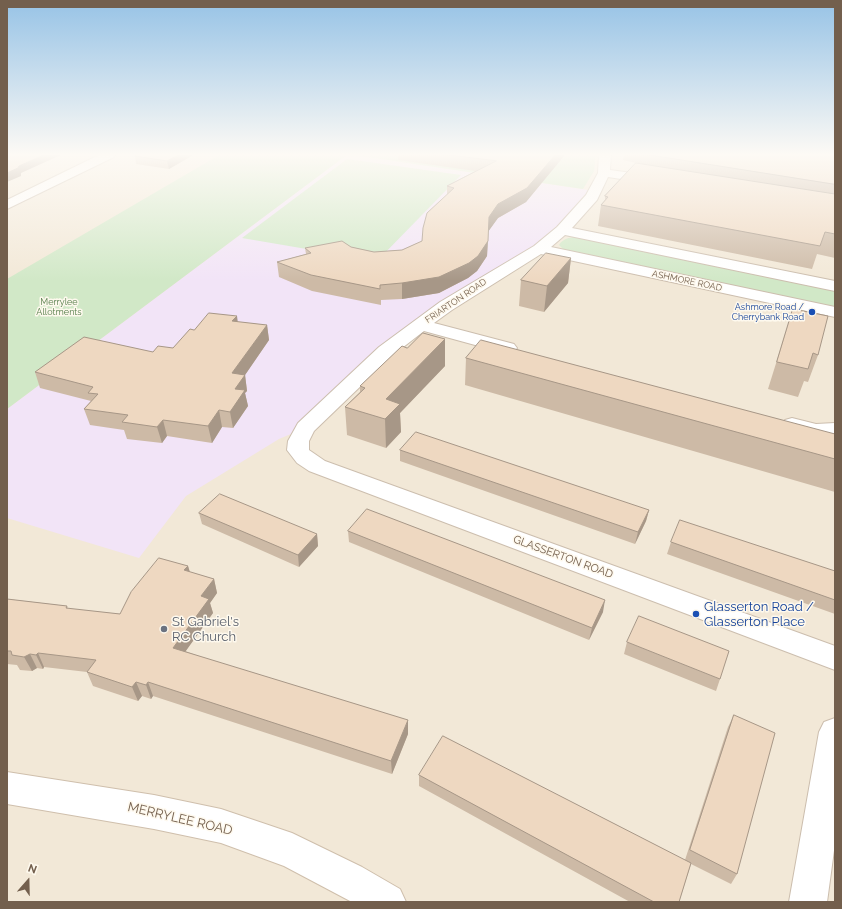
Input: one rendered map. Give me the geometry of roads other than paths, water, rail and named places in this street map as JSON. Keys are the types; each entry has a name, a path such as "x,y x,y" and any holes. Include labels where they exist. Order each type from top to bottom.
{"street":[{"path":"7,205 24,196"},
{"name":"FRIARTON ROAD","path":"298,448 297,442 305,428 386,351 446,306 538,249 562,230 592,196"},
{"path":"562,230 835,286"},
{"name":"ASHMORE ROAD","path":"538,249 835,312"},
{"path":"420,325 527,354"},
{"path":"776,420 816,430 835,429"},
{"name":"GLASSERTON ROAD","path":"298,448 299,453 304,458 317,466 835,658"},
{"path":"808,902 835,732"},
{"name":"MERRYLEE ROAD","path":"7,788 154,812 221,826 292,851 350,880 387,902"}],"place":[{"name":"Ashmore Road / Cherrybank Road","path":"812,312"},
{"name":"Glasserton Road / Glasserton Place","path":"696,614"},
{"name":"St Gabriel's RC Church","path":"164,629"}],"park label":[{"name":"Merrylee Allotments","path":"59,308"}]}
